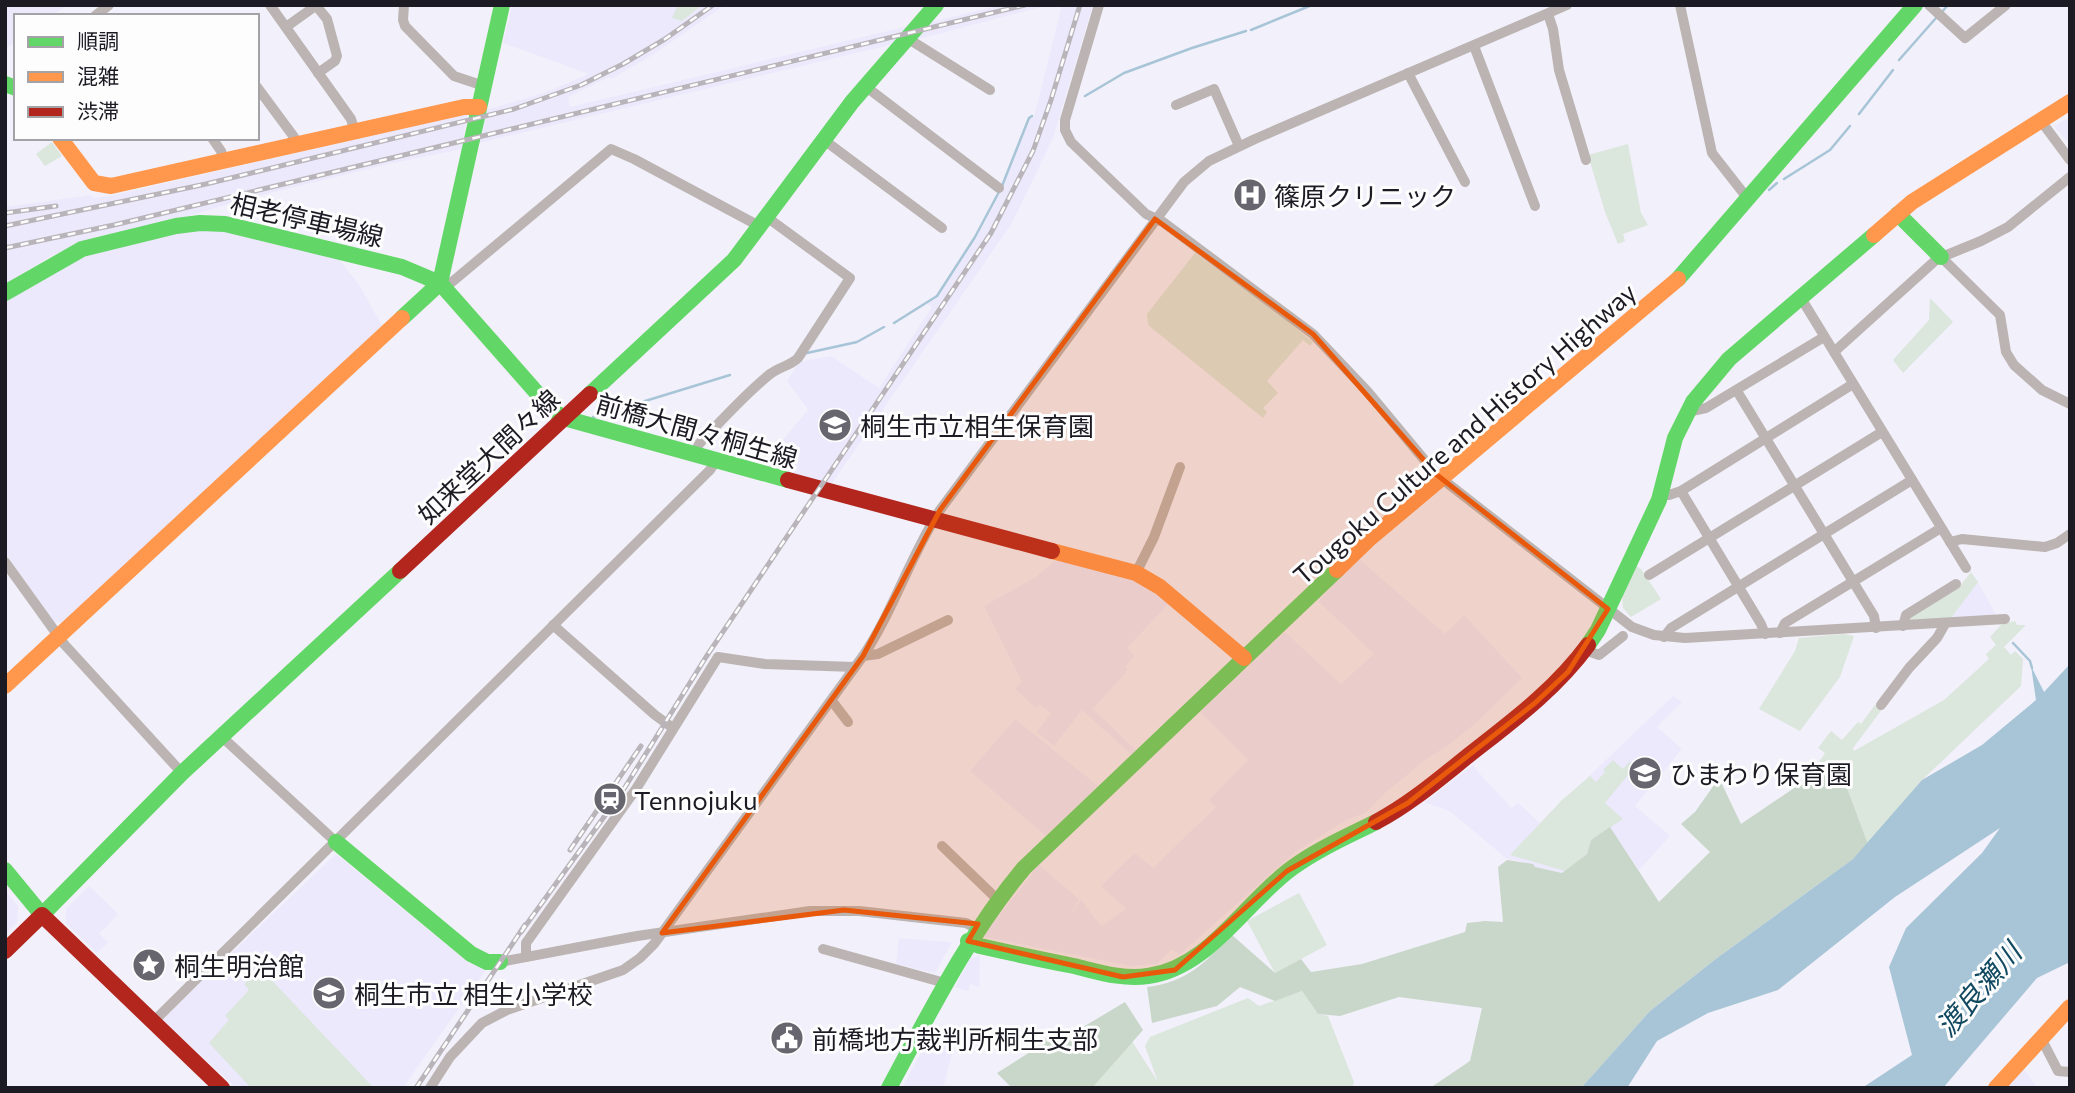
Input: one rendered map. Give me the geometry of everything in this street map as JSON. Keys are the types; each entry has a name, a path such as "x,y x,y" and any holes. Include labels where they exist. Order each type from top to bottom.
{"main road":[{"path":"5,686 440,283 454,210 502,5"},
{"name":"如来堂大間々線","path":"42,915 221,736 734,260 865,86 936,5"},
{"name":"Tougoku Culture and History Highway","path":"889,1088 972,934 1024,868 1368,540 1665,292 1689,268 1915,5"},
{"path":"972,934 980,946 1124,977 1148,978 1175,970 1211,943 1287,871 1320,850 1408,803 1561,680 1585,650 1608,609 1660,494 1674,441 1687,412 1709,379 1729,359 1929,190 2070,102"},
{"path":"61,140 87,177 101,186 111,186 464,107 479,107"},
{"path":"1898,214 1941,257"},
{"name":"相老停車場線","path":"5,293 82,248 200,223 241,226 402,267 440,283"},
{"name":"前橋大間々桐生線","path":"440,283 551,409 564,418 1136,573 1160,587 1244,658"},
{"path":"336,842 471,954 487,962 500,962"},
{"path":"5,870 42,915 222,1088"},
{"path":"5,951 42,915"},
{"path":"1996,1088 2070,1007"}],"street":[{"path":"270,5 352,119 355,132"},
{"path":"404,5 405,26 449,71 461,79 484,86"},
{"path":"1099,5 1071,98 1065,130 1071,142 1146,214 1163,222 1313,334 1368,392 1441,478 1632,627 1664,637 1685,638 2005,619"},
{"path":"430,1088 462,1042 482,1023 507,1010 623,970 640,958 662,933 863,656 887,614 933,520 1155,219 1197,169 1239,146 1567,5"},
{"path":"1680,5 1712,153 1748,199"},
{"path":"1929,5 1965,38 2006,5"},
{"path":"286,27 314,7 327,19 337,56 335,61 318,73"},
{"path":"1548,13 1559,70 1586,160"},
{"path":"907,38 990,90"},
{"path":"1474,46 1535,206"},
{"path":"1408,73 1465,182"},
{"path":"865,86 999,188"},
{"path":"1176,105 1214,89 1239,146"},
{"path":"259,90 297,145"},
{"path":"2041,121 2070,160"},
{"path":"213,140 224,161"},
{"path":"824,140 942,228"},
{"path":"440,283 452,282 611,149 765,222 850,278 798,358 793,363 777,369 755,387 699,444 694,455"},
{"path":"1834,352 1941,257 2000,232 2024,216 2070,177"},
{"path":"1941,257 2000,315 2006,352 2014,365 2042,390 2070,404"},
{"path":"1801,298 1966,568"},
{"path":"1687,412 1702,410 1737,391 1824,337"},
{"path":"1660,494 1681,491 1853,384"},
{"path":"1737,391 1874,616 1876,628"},
{"path":"1649,575 1882,432"},
{"path":"152,1023 710,470 716,461"},
{"path":"1136,573 1154,537 1180,467"},
{"path":"1664,637 1671,628 1912,480"},
{"path":"1681,491 1765,634"},
{"path":"1780,633 1785,623 1941,528"},
{"path":"1950,542 1962,539 2045,547 2070,534"},
{"path":"5,562 59,638 182,773"},
{"path":"1903,626 1906,615 1956,584"},
{"path":"863,656 878,654 948,620"},
{"path":"1881,705 1909,668 1937,638 1945,624"},
{"path":"554,625 673,728"},
{"path":"1585,650 1599,655 1623,636"},
{"path":"526,957 526,943 607,832 719,657 777,665 855,667"},
{"path":"832,701 848,722"},
{"path":"221,736 336,842"},
{"path":"942,846 997,899"},
{"path":"500,962 599,942 723,922 832,910 966,923 972,934"},
{"path":"823,949 945,983"},
{"path":"2041,1038 2058,1071 2070,1072"}],"highlighted area":[{"path":"1155,219 1313,334 1437,475 1608,609 1568,672 1535,703 1408,803 1287,871 1175,970 1123,977 968,941 978,924 844,910 662,933 863,656 940,510"}],"shaded area":[{"path":"5,5 67,5 55,14 14,14 14,42 5,49"},
{"path":"512,5 678,5 682,21 702,5 725,5 654,54 611,79 609,77 568,97 570,107 909,26 894,44 479,143 486,110 544,93 589,74 503,43"},
{"path":"678,5 702,5 682,21 672,18"},
{"path":"1001,5 1049,5 918,39 917,36 928,23"},
{"path":"1062,5 1093,5 1053,138 1012,223 830,486 761,466 808,410 787,381 799,362 831,356 879,388 932,307 927,304 938,297 979,233 1000,194 1031,117 1034,117"},
{"path":"467,114 462,149 389,164 238,201 189,216 92,238 51,256 5,284 5,207 91,195 93,198 110,196"},
{"path":"2070,117 2070,145 2054,126"},
{"path":"52,142 62,156 45,166 36,154"},
{"path":"1628,144 1641,213 1648,225 1623,234 1625,241 1618,244 1588,155"},
{"path":"191,228 249,235 337,257 360,286 382,326 63,622 54,622 5,553 5,298 74,256"},
{"path":"1195,253 1313,342 1310,346 1303,340 1267,381 1278,393 1263,408 1267,412 1263,418 1148,325 1147,314"},
{"path":"1930,298 1953,322 1903,373 1893,360 1929,320"},
{"path":"1057,559 1129,577 1169,603 1127,648 1134,656 1125,667 1128,670 1093,709 1136,750 1132,755 1082,710 1054,746 1037,732 1051,713 1039,704 1036,708 1015,689 1022,682 984,606 1036,577"},
{"path":"1359,559 1445,634 1464,615 1522,678 1477,722 1425,760 1365,813 1348,819 1295,852 1179,955 1172,949 1157,964 1131,966 985,937 986,932 1039,865 1079,899 1069,916 1081,900 1101,926 1126,909 1101,886 1135,853 1153,868 1216,807 1209,800 1248,760 1200,712 1285,632 1341,684 1374,654 1318,601"},
{"path":"1635,565 1641,569 1661,599 1631,617 1623,608 1622,595"},
{"path":"1971,572 1978,582 1951,618 1909,620 1960,586"},
{"path":"1978,582 1996,615 1951,618"},
{"path":"2015,621 2017,625 2026,625 2004,647 2011,655 2015,651 2023,659 2021,686 1922,780 1868,844 1838,764 1813,771 1825,753 1818,748 1831,731 1842,740 1858,722 1861,724 1875,705 1883,708 1853,748 1854,751 1944,700 1989,659 1986,654 1996,645 1990,637 2002,624"},
{"path":"1843,634 1854,636 1840,677 1800,731 1759,709 1795,651 1799,638"},
{"path":"1673,696 1682,702 1657,727 1682,749 1635,806 1670,836 1639,870 1610,828 1587,854 1562,873 1507,859 1451,812 1425,802 1473,765 1512,808 1518,803 1540,823"},
{"path":"1015,719 1098,786 1046,836 970,771"},
{"path":"1613,760 1623,769 1630,761 1632,770 1605,803 1623,819 1591,840 1587,854 1565,871 1510,855 1562,800 1590,776 1596,782"},
{"name":"桐生市立 相生小学校","path":"336,854 470,964 487,968 403,1088 236,1088 162,1019"},
{"path":"89,886 118,914 99,934 108,942 97,953 66,923 66,909"},
{"path":"5,890 18,906 17,922 6,934"},
{"path":"1299,893 1327,945 1275,973 1247,921"},
{"path":"899,938 952,942 935,973 896,964"},
{"path":"980,955 979,987 970,984 968,991 955,987 968,963"},
{"path":"261,969 374,1088 251,1088 209,1043 229,1020 225,1016 249,990 244,984"},
{"path":"1302,991 1318,1014 1328,1016 1354,1082 1352,1088 1032,1088 1121,1024 1158,1082 1145,1046 1150,1037 1248,998 1259,1006"},
{"path":"936,1024 954,1046 943,1088 902,1088"},
{"path":"2022,1066 2036,1086 2034,1088 2011,1088 2007,1083"}],"green space":[{"path":"1838,764 1868,844 1853,859 1717,958 1650,1011 1581,1088 1430,1088 1470,1061 1482,1008 1399,997 1340,1016 1318,1014 1302,991 1275,1001 1240,987 1217,1006 1152,1023 1147,987 1185,976 1232,935 1275,973 1301,959 1311,972 1362,964 1465,932 1467,923 1503,922 1498,867 1507,860 1562,873 1587,854 1591,840 1610,827 1659,902 1710,852 1681,824 1695,812 1719,778 1741,824 1806,780 1813,771"},
{"path":"1125,1002 1143,1030 1092,1088 1012,1088 997,1073 1038,1047 1041,1039 1073,1033"}],"water":[{"name":"渡良瀬川","path":"2070,664 2070,962 2037,978 1943,1088 1862,1088 1912,1055 1889,967 1906,928 1982,853 2000,828 1895,897 1778,990 1708,1013 1657,1041 1627,1088 1581,1088 1650,1011 1717,958 1853,859 1922,780 1982,745 2036,700 2031,666 2044,692"}],"waterway":[{"path":"1251,30 1312,5"},
{"path":"1941,13 1948,5"},
{"path":"1899,60 1936,18"},
{"path":"1085,96 1124,73 1246,31"},
{"path":"1859,114 1893,70"},
{"path":"1002,186 1032,116"},
{"path":"1784,179 1830,150 1850,126"},
{"path":"1769,190 1777,183"},
{"path":"894,323 937,296 975,237 999,192"},
{"path":"807,353 857,342 884,327"},
{"path":"593,417 730,375"},
{"path":"2013,643 2030,661 2032,668"}],"railway":[{"path":"5,226 206,184 514,109 581,85 623,64 665,39 713,5"},
{"path":"5,248 114,225 1025,5"},
{"path":"521,932 622,792 706,657 991,233 1033,151 1080,5"},
{"path":"5,213 56,206"},
{"path":"570,850 641,746"},
{"path":"416,1088 525,925"}],"traffic: fast":[{"path":"502,5 440,283 551,409 564,418 788,480"},
{"path":"590,394 734,260 852,102 936,5"},
{"path":"1678,279 1915,5"},
{"path":"5,84 14,87"},
{"path":"1898,214 1941,257"},
{"path":"5,293 82,249 176,226 225,224 402,267 440,283 402,318"},
{"path":"1588,645 1598,630 1659,500 1675,438 1693,402 1729,359 1874,235"},
{"path":"889,1088 967,947 1024,868 1337,570"},
{"path":"5,870 42,915 182,773 400,571"},
{"path":"968,941 980,946 1120,976 1148,976 1170,970 1190,961 1208,947 1292,868 1376,822"},
{"path":"336,842 471,954 487,962 500,962"}],"traffic: slow":[{"path":"1874,235 1912,202 2070,102"},
{"path":"62,140 94,183 111,186 464,107 479,107"},
{"path":"1337,570 1368,540 1678,279"},
{"path":"5,686 402,318"},
{"path":"1052,551 1136,573 1160,587 1244,658"},
{"path":"1996,1088 2070,1007"}],"traffic: jam":[{"path":"400,571 590,394"},
{"path":"788,480 1052,551"},
{"path":"1376,822 1424,791 1516,718 1561,677 1588,645"},
{"path":"5,951 42,915 222,1088"}],"place":[{"name":"篠原クリニック","path":"1250,195"},
{"name":"桐生市立相生保育園","path":"835,425"},
{"name":"ひまわり保育園","path":"1645,773"},
{"name":"Tennojuku","path":"610,799"},
{"name":"桐生明治館","path":"149,965"},
{"name":"桐生市立 相生小学校","path":"329,993"},
{"name":"前橋地方裁判所桐生支部","path":"787,1038"}]}
